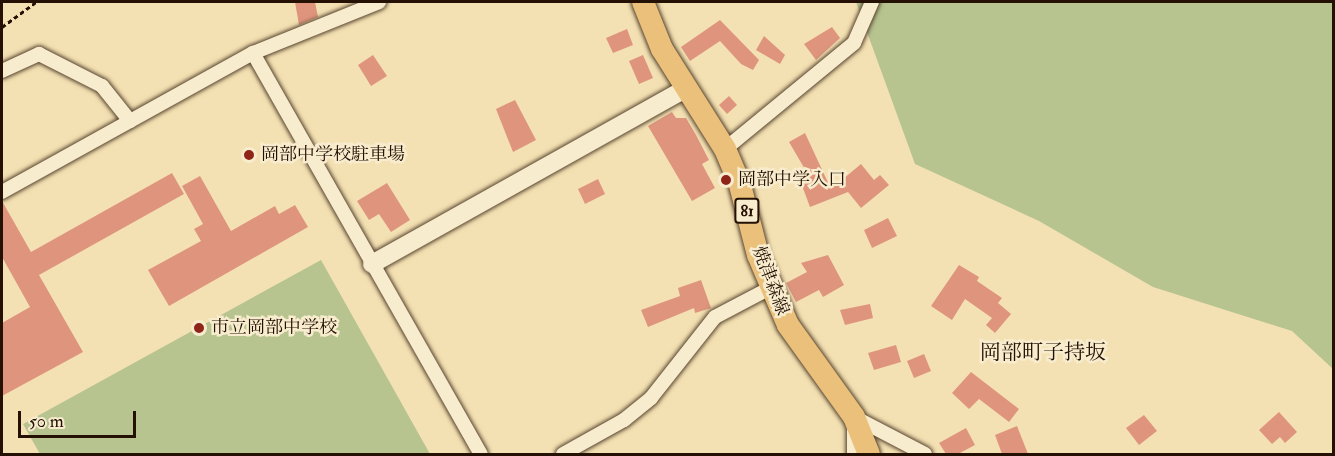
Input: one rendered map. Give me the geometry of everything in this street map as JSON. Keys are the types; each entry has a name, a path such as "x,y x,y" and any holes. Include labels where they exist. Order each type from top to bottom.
{"main road":[{"name":"焼津森線","path":"643,2 685,89 724,149 740,185 770,288 788,325 854,417 869,454"}],"street":[{"path":"2,192 253,53 379,2"},
{"path":"724,149 854,43 872,2"},
{"path":"253,53 482,454"},
{"path":"2,71 39,54 102,86 130,121"},
{"path":"372,264 685,89"},
{"path":"563,454 633,413 651,398 715,317 770,288"},
{"path":"854,454 854,417 924,454"}],"path":[{"path":"2,27 36,2"}],"green space":[{"path":"856,2 1333,2 1333,369 1292,331 1153,287 1039,221 915,164"},
{"path":"321,260 430,454 40,454 23,424"}],"building":[{"path":"295,2 315,2 318,17 299,25"},
{"path":"720,20 759,60 753,70 741,64 720,41 690,61 681,47"},
{"path":"832,27 840,38 816,60 804,44"},
{"path":"627,29 633,45 613,53 606,38"},
{"path":"764,36 785,55 780,64 756,50"},
{"path":"373,55 387,76 371,86 358,65"},
{"path":"643,55 653,78 639,84 629,61"},
{"path":"729,96 737,105 727,114 719,105"},
{"path":"515,100 536,140 513,152 496,109"},
{"path":"672,112 676,118 686,118 709,160 702,164 715,188 692,201 648,126"},
{"path":"805,133 831,189 861,164 874,180 880,175 889,185 861,208 848,192 810,207 798,175 806,171 789,142"},
{"path":"172,173 184,194 39,275 83,352 2,396 2,323 30,307 2,257 2,201 31,252"},
{"path":"200,176 231,231 275,206 279,214 295,205 308,227 169,306 148,270 201,241 194,229 203,224 182,186"},
{"path":"598,179 605,194 585,204 578,189"},
{"path":"387,183 410,220 391,232 379,214 369,220 357,201"},
{"path":"888,218 897,236 872,248 864,230"},
{"path":"828,255 844,285 823,297 819,290 796,302 786,283 807,272 801,263"},
{"path":"959,265 979,277 977,281 1002,298 998,303 1011,314 995,333 986,325 992,318 965,299 952,320 931,306"},
{"path":"701,280 711,308 695,313 694,308 648,327 641,310 680,296 678,288"},
{"path":"870,304 873,318 845,325 840,310"},
{"path":"896,345 901,362 874,370 868,353"},
{"path":"924,354 931,371 914,378 907,361"},
{"path":"971,372 1019,409 1009,422 979,399 969,409 952,393"},
{"path":"1279,412 1297,432 1285,443 1280,437 1272,444 1259,430"},
{"path":"1144,415 1157,431 1139,445 1126,428"},
{"path":"1017,426 1028,454 1002,454 995,435"},
{"path":"966,428 975,445 958,454 946,454 939,443"}],"place":[{"name":"岡部中学校駐車場","path":"249,155"},
{"name":"岡部中学入口","path":"726,180"},
{"name":"市立岡部中学校","path":"199,328"}],"district":[{"name":"岡部町子持坂","path":"1043,353"}]}
